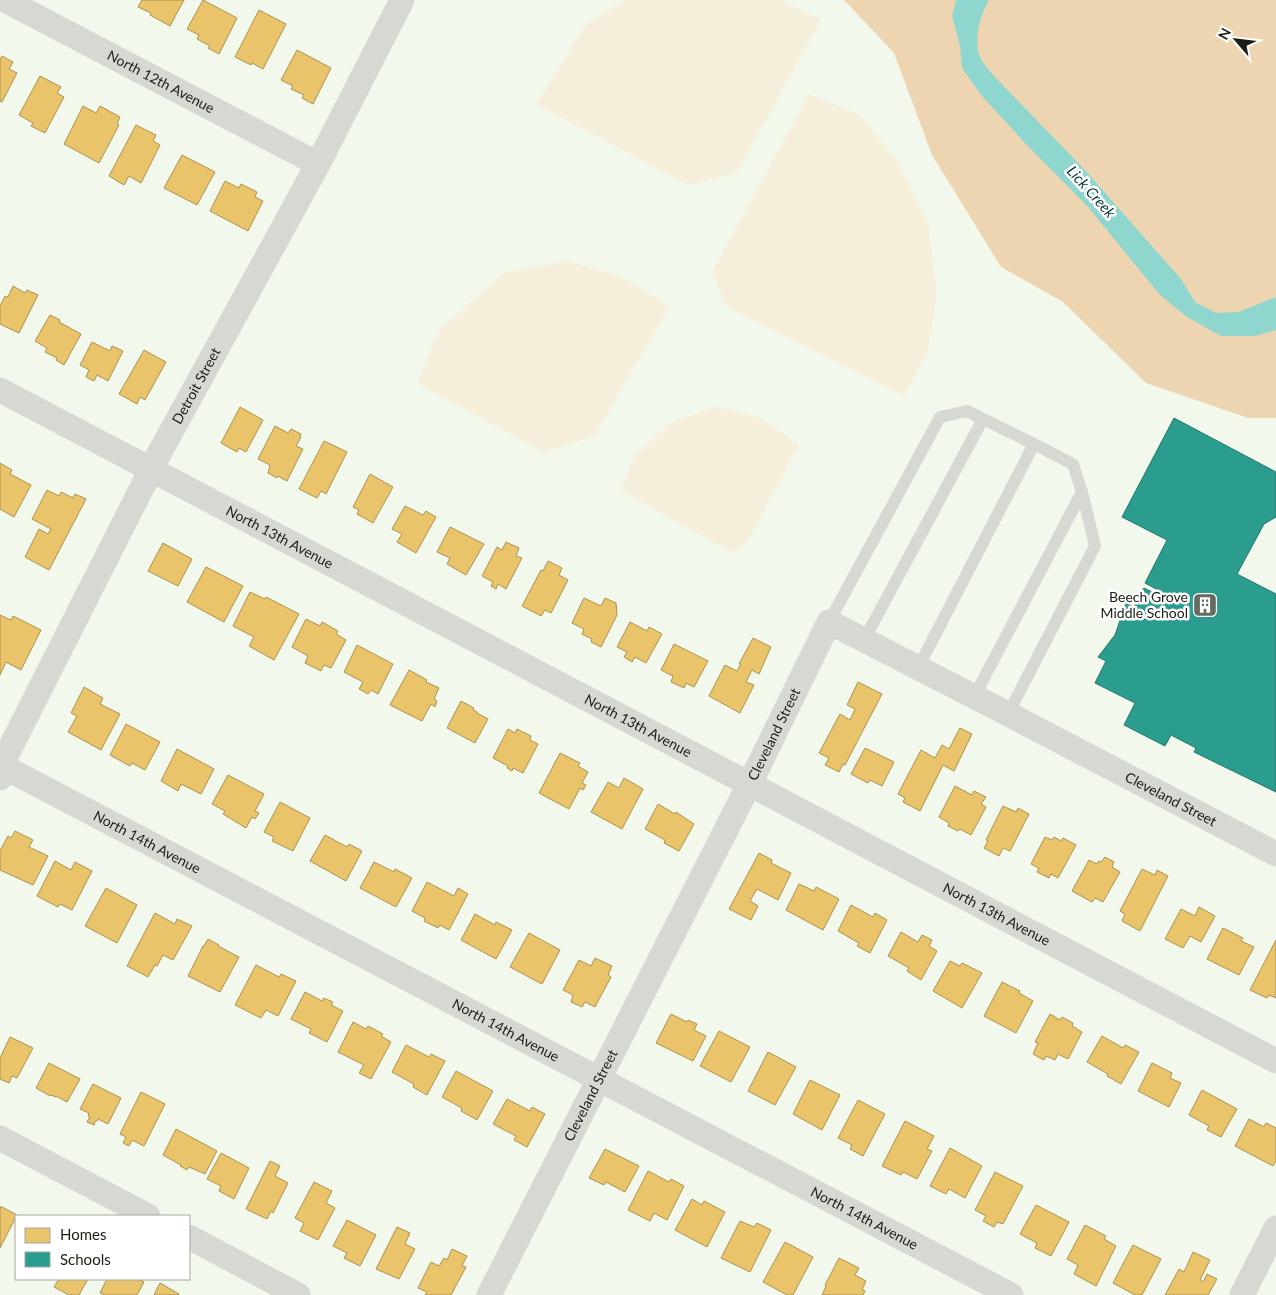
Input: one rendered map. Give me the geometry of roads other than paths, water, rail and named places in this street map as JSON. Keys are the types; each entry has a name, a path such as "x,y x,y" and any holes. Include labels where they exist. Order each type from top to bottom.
{"street":[{"name":"North 12th Avenue","path":"5,0 318,164"},
{"name":"Detroit Street","path":"1,770 7,754 151,470 318,164 402,0"},
{"name":"North 13th Avenue","path":"0,390 1276,1061"},
{"name":"Cleveland Street","path":"489,1295 598,1078 750,784 829,622 1276,854"},
{"name":"North 14th Avenue","path":"1,770 598,1078 1011,1295"},
{"path":"0,1138 146,1215"},
{"path":"1242,1295 1276,1228"},
{"path":"190,1239 298,1295"}],"lane":[{"path":"829,622 940,418 967,411 1073,464 1095,546 1008,714"},
{"path":"864,640 983,419"},
{"path":"918,668 1034,444"},
{"path":"974,697 1082,492"}],"water":[{"name":"Lick Creek","path":"956,0 989,0 980,20 977,36 978,51 984,64 1084,169 1181,279 1195,302 1216,313 1239,312 1276,297 1276,330 1255,336 1221,336 1187,317 1160,295 1088,207 981,95 962,68 960,46 952,16"}],"place":[{"name":"Beech Grove Middle School","path":"1205,605"}]}
